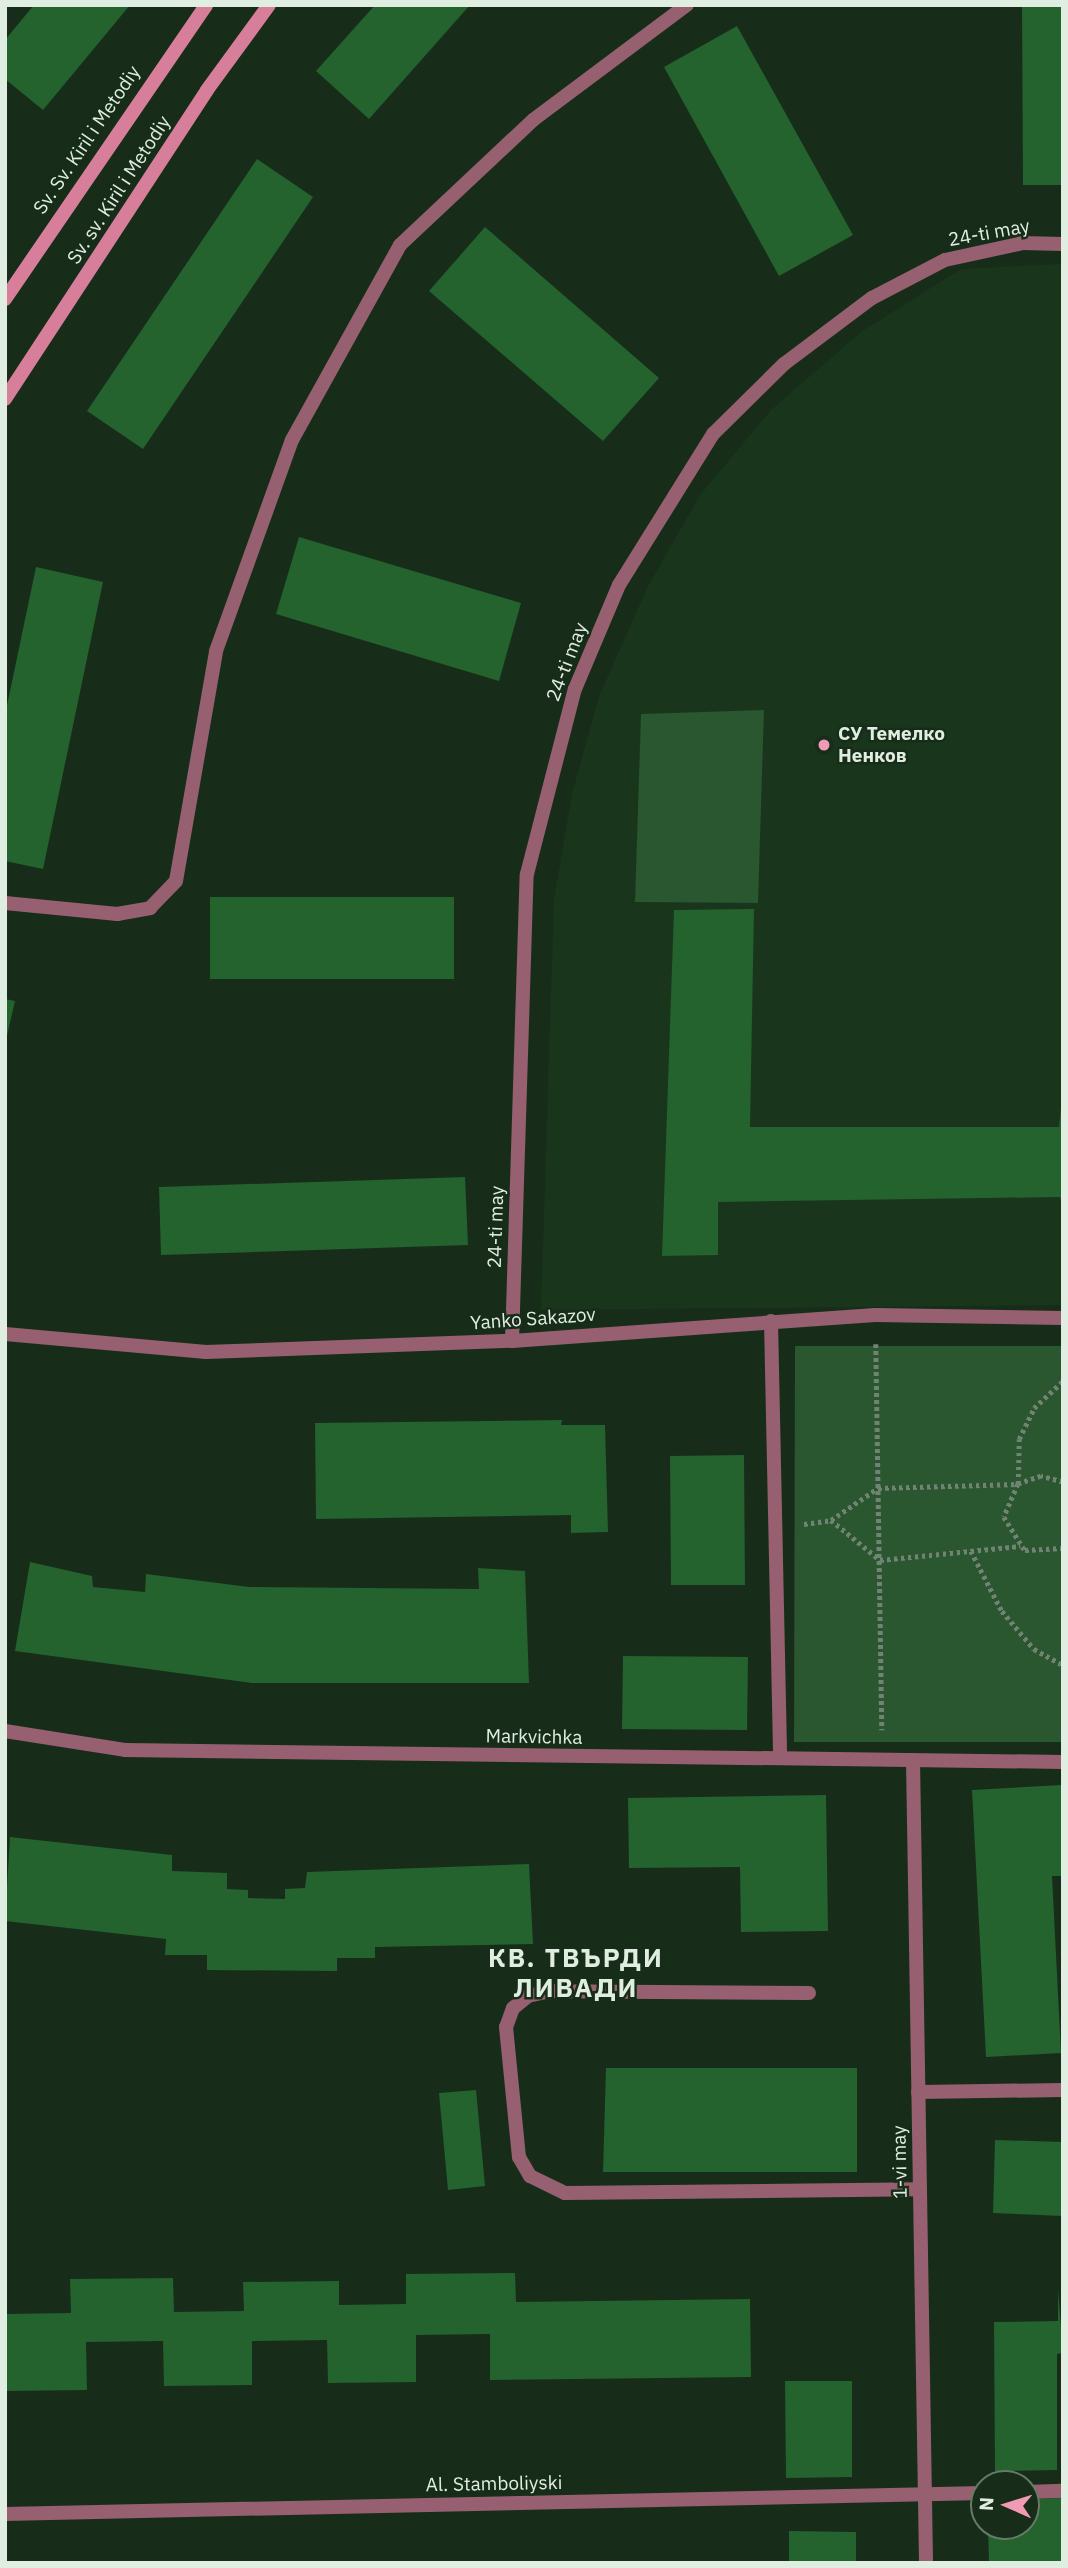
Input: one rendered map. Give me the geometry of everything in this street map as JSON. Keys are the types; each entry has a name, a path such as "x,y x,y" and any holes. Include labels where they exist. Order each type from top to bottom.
{"main road":[{"name":"Sv. Sv. Kiril i Metodiy","path":"5,299 205,5"},
{"name":"Sv. sv. Kiril i Metodiy","path":"5,398 206,90 270,5"}],"street":[{"path":"5,903 117,914 150,908 176,881 216,651 292,440 400,245 533,120 687,5"},
{"name":"24-ti may","path":"512,1340 527,874 575,689 619,585 713,434 784,364 872,298 945,260 1023,243 1063,244"},
{"name":"Yanko Sakazov","path":"5,1334 206,1352 512,1340 875,1315 1063,1318"},
{"path":"771,1321 779,1758"},
{"name":"Markvichka","path":"5,1731 125,1750 1063,1762"},
{"name":"1-vi may","path":"913,1760 926,2563"},
{"path":"809,1993 551,1991 528,1996 513,2008 506,2027 519,2157 530,2176 565,2193 919,2189"},
{"path":"918,2092 1063,2090"},
{"path":"1040,2492 1063,2491"},
{"name":"Al. Stamboliyski","path":"5,2514 970,2493"}],"path":[{"path":"875,1315 883,1758"},
{"path":"1020,1546 1004,1517 1018,1484 1019,1439 1034,1408 1063,1381"},
{"path":"775,1528 831,1520 878,1488 1018,1484 1041,1476 1063,1482"},
{"path":"831,1520 880,1560 1020,1546 1038,1554 1063,1548"},
{"path":"971,1551 1002,1611 1034,1649 1063,1665"}],"shaded area":[{"name":"СУ Темелко Ненков","path":"1063,264 1063,1305 541,1310 554,899 572,794 599,696 647,588 700,495 772,409 861,332 961,269"},
{"path":"764,710 758,903 635,902 641,714"},
{"path":"795,1346 1063,1346 1063,1742 794,1742"}],"building":[{"path":"34,5 130,5 43,110 5,79 5,40"},
{"path":"375,5 470,5 369,119 316,71"},
{"path":"1022,5 1063,5 1063,185 1023,185"},
{"path":"737,26 853,235 779,276 664,67"},
{"path":"257,159 313,197 143,449 87,411"},
{"path":"485,227 659,378 603,441 429,291"},
{"path":"299,537 521,603 499,681 276,614"},
{"path":"36,567 103,582 43,869 5,861 5,715"},
{"path":"210,897 454,897 454,979 210,979"},
{"path":"754,909 750,1127 1059,1127 1063,1089 1063,1210 1060,1197 718,1202 718,1255 662,1256 674,910"},
{"path":"5,999 15,1001 6,1040 5,1040"},
{"path":"465,1177 468,1245 161,1255 159,1187"},
{"path":"562,1420 561,1425 605,1425 608,1532 571,1533 571,1515 316,1519 315,1423"},
{"path":"744,1455 745,1585 671,1585 670,1456"},
{"path":"30,1562 92,1576 93,1587 145,1592 146,1574 249,1587 479,1589 478,1568 525,1571 529,1683 252,1683 15,1651"},
{"path":"623,1656 748,1657 747,1730 622,1729"},
{"path":"1061,1785 1063,1876 1052,1876 1061,2053 986,2057 972,1790"},
{"path":"826,1795 828,1931 741,1932 740,1867 629,1868 628,1798"},
{"path":"10,1837 172,1855 172,1871 227,1873 227,1889 248,1890 248,1898 285,1899 285,1889 305,1888 307,1872 529,1864 533,1944 375,1947 375,1958 337,1958 337,1971 207,1970 207,1955 165,1955 166,1939 5,1921"},
{"path":"606,2068 857,2068 857,2172 603,2172"},
{"path":"476,2090 485,2186 448,2190 439,2093"},
{"path":"995,2140 1063,2142 1063,2216 993,2213"},
{"path":"515,2273 516,2302 750,2299 751,2377 490,2380 490,2334 416,2335 416,2382 328,2383 327,2340 252,2341 252,2385 164,2386 163,2341 86,2342 87,2390 5,2391 5,2314 71,2313 70,2279 173,2278 174,2312 244,2311 243,2282 339,2281 339,2305 406,2304 406,2274"},
{"path":"1058,2290 1063,2353 1057,2354 1057,2470 995,2470 994,2322 1058,2321"},
{"path":"785,2381 852,2381 852,2477 786,2478"},
{"path":"1063,2498 1063,2563 989,2563 988,2540 1040,2540 1040,2499"},
{"path":"789,2531 856,2532 856,2563 789,2563"}],"place":[{"name":"СУ Темелко Ненков","path":"824,745"}],"district":[{"name":"КВ. ТВЪРДИ ЛИВАДИ","path":"576,1973"}]}
